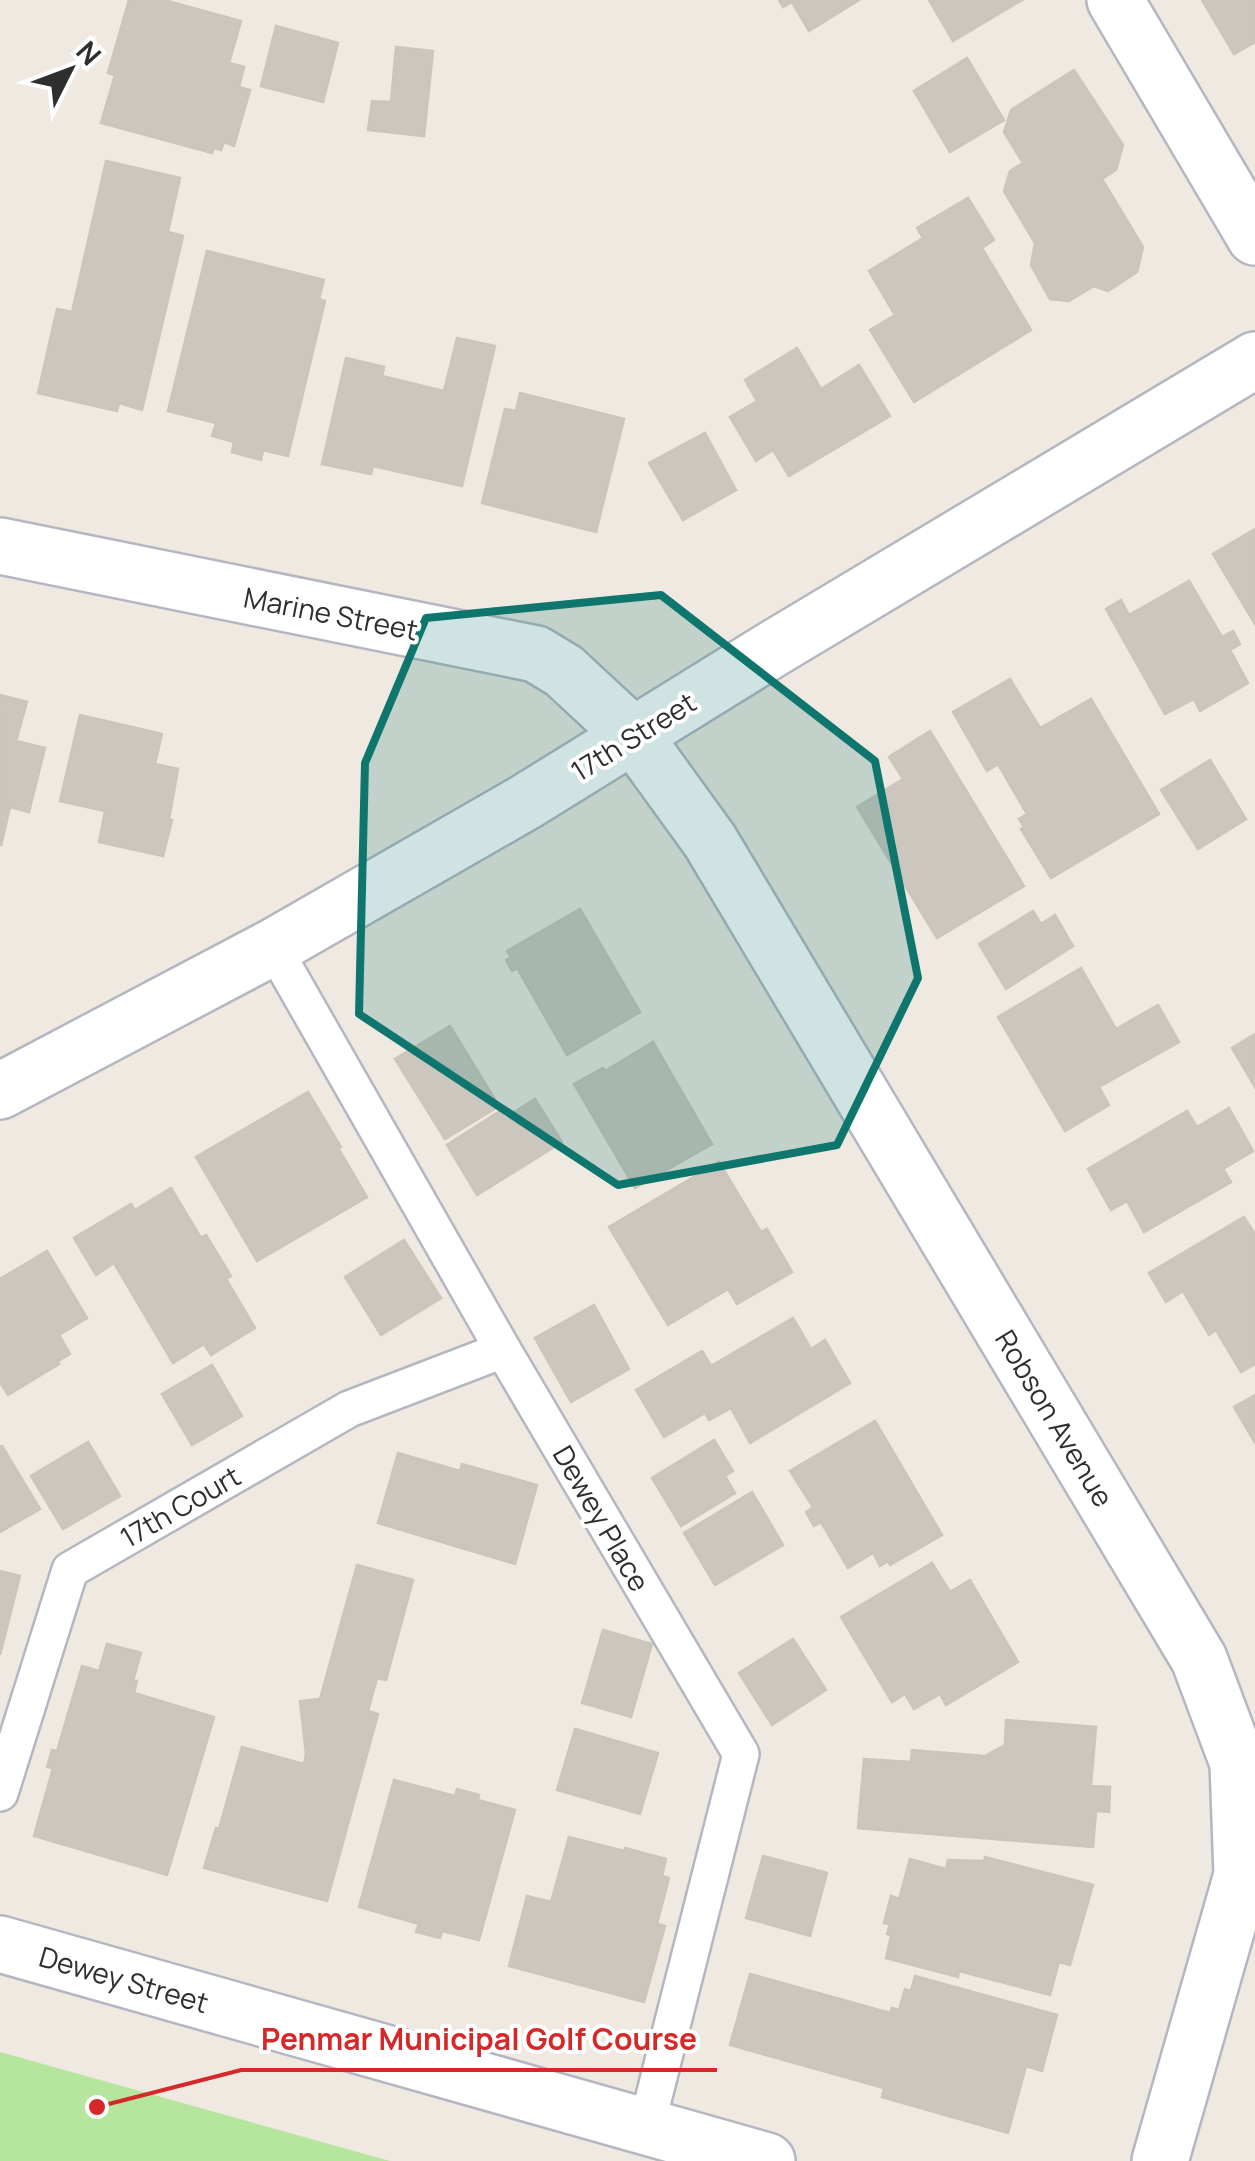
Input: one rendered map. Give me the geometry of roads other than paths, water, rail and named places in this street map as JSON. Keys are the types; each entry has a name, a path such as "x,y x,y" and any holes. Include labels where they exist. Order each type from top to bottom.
{"street":[{"path":"1115,0 1255,237"},
{"name":"17th Street","path":"0,1090 273,947 524,803 1255,360"},
{"name":"Marine Street","path":"0,546 536,654 564,671 634,736"},
{"name":"Robson Avenue","path":"634,736 710,841 1189,1642 1238,1762 1242,1875 1160,2161"},
{"name":"Dewey Street","path":"0,1944 767,2161"}],"lane":[{"name":"Dewey Place","path":"273,947 503,1350 741,1754 646,2128"},
{"name":"17th Court","path":"0,1793 70,1570 349,1409 503,1350"}],"place":[{"name":"Penmar Municipal Golf Course","path":"97,2107"}]}
